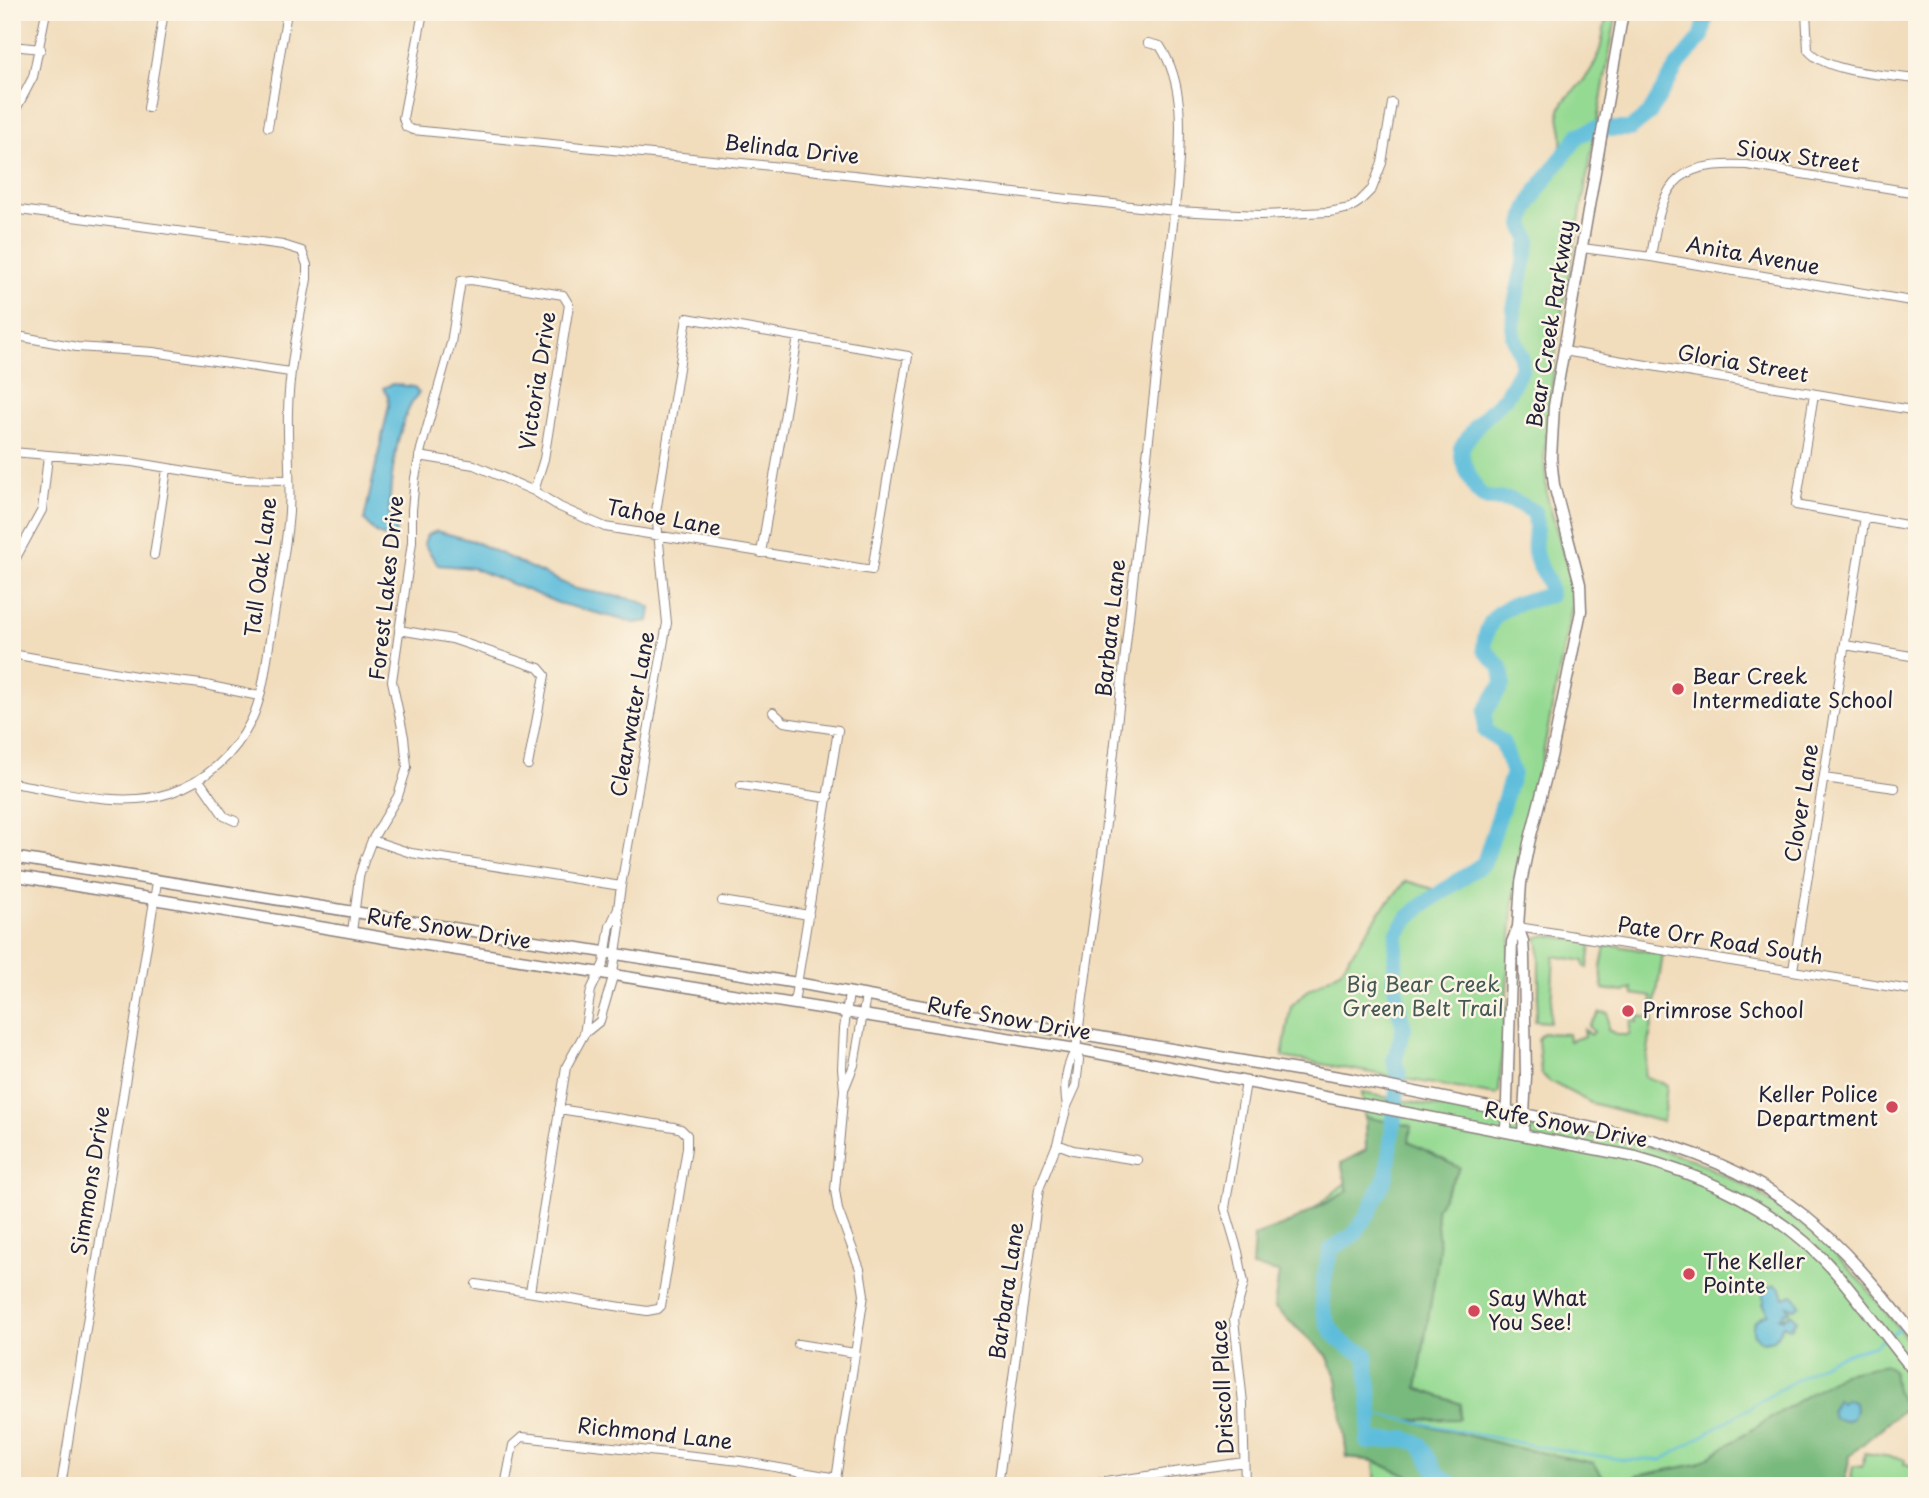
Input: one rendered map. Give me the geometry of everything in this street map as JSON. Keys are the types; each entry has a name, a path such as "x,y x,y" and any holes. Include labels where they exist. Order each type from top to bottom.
{"main road":[{"name":"Bear Creek Parkway","path":"1506,1132 1512,942 1518,927 1523,869 1551,757 1581,611 1580,584 1554,485 1551,458 1554,406 1623,12"},
{"name":"Rufe Snow Drive","path":"12,858 355,912 794,1003 1076,1049 1636,1157 1692,1174 1728,1190 1787,1228 1836,1273 1917,1376"},
{"name":"Rufe Snow Drive","path":"12,875 352,932 797,983 1351,1079 1626,1133 1688,1150 1739,1172 1800,1210 1831,1237 1917,1338"},
{"name":"Bear Creek Parkway","path":"1518,927 1523,941 1524,957 1526,1076 1523,1135"},
{"path":"1787,1228 1800,1210"},
{"path":"1859,1302 1877,1288"}],"street":[{"path":"12,117 33,77 41,49 46,12"},
{"path":"148,107 164,12"},
{"path":"268,127 287,12"},
{"name":"Belinda Drive","path":"423,12 403,118 406,127 413,130 791,167 1175,211 1260,215 1329,212 1350,208 1366,196 1375,181 1382,163 1392,103"},
{"path":"1806,12 1808,50 1819,60 1840,67 1917,79"},
{"name":"Barbara Lane","path":"998,1486 1039,1189 1076,1086 1079,1061 1076,1049 1104,841 1175,211 1180,131 1176,93 1164,52 1156,43 1148,43"},
{"path":"12,46 41,49"},
{"name":"Sioux Street","path":"1651,257 1659,215 1669,187 1692,171 1722,164 1747,164 1917,192"},
{"name":"Tall Oak Lane","path":"12,209 283,245 297,248 303,253 307,265 307,279 290,372 289,513 260,696 238,744 223,761 198,780 170,793 132,800 12,783"},
{"name":"Anita Avenue","path":"1582,248 1917,302"},
{"name":"Victoria Drive","path":"461,281 471,280 563,295 569,305 544,459 534,491"},
{"name":"Forest Lakes Drive","path":"352,932 359,877 372,840 398,796 408,767 391,681 412,542 412,510 419,456 451,343 461,281"},
{"name":"Clearwater Lane","path":"609,963 620,926 618,908 621,886 667,623 656,512 687,318 798,337"},
{"path":"12,335 77,346 153,352 290,372"},
{"path":"761,553 798,337"},
{"name":"Tahoe Lane","path":"419,456 474,465 534,491 559,507 605,527 872,570 908,356 798,337"},
{"name":"Gloria Street","path":"1564,351 1917,411"},
{"path":"1814,394 1796,505 1917,527"},
{"path":"12,452 92,458 234,479 289,480"},
{"path":"12,565 42,510 48,456"},
{"path":"153,555 167,469"},
{"name":"Clover Lane","path":"1793,971 1865,517"},
{"path":"399,630 452,639 539,668 545,675 527,765"},
{"path":"1845,645 1917,657"},
{"path":"12,654 260,696"},
{"path":"773,712 784,722 838,730 794,1003"},
{"path":"1824,778 1895,788"},
{"path":"198,780 224,816 235,821"},
{"path":"741,785 828,798"},
{"path":"372,840 411,853 621,886"},
{"name":"Simmons Drive","path":"61,1486 157,882"},
{"path":"722,901 809,915"},
{"name":"Pate Orr Road South","path":"1518,927 1917,991"},
{"path":"530,1292 569,1058 583,1034 592,990 609,963"},
{"path":"583,1034 600,1021 609,963"},
{"path":"836,1482 864,1295 860,1269 838,1210 835,1190 849,993"},
{"path":"844,1090 854,1065 866,996"},
{"name":"Driscoll Place","path":"1245,1486 1243,1403 1234,1319 1244,1283 1236,1242 1225,1208 1247,1082"},
{"path":"476,1284 647,1311 658,1309 663,1300 687,1148 685,1132 674,1127 559,1109"},
{"path":"1057,1144 1073,1150 1137,1160"},
{"path":"798,1344 855,1353"},
{"name":"Richmond Lane","path":"505,1486 513,1445 522,1437 740,1461 836,1482"},
{"path":"1077,1486 1244,1462"}],"green space":[{"name":"Big Bear Creek Green Belt Trail","path":"1607,12 1617,12 1557,342 1544,455 1547,496 1571,580 1572,606 1535,794 1516,870 1499,1092 1496,1095 1282,1057 1291,1006 1308,990 1340,971 1380,912 1406,881 1443,892 1484,863 1513,773 1502,742 1485,731 1485,712 1503,683 1501,668 1484,649 1486,635 1496,615 1504,609 1549,595 1549,588 1535,552 1534,512 1512,500 1485,498 1477,491 1463,463 1461,448 1508,393 1521,367 1521,358 1513,337 1512,315 1528,242 1526,217 1535,194 1560,151 1562,136 1559,114 1562,105 1581,84 1598,57"},
{"path":"1546,935 1585,941 1591,945 1588,968 1584,966 1584,961 1554,956 1550,1022 1535,1021 1539,993 1539,944 1536,938"},
{"path":"1613,945 1663,954 1644,1076 1667,1085 1663,1122 1591,1103 1549,1081 1541,1073 1538,1039 1543,1033 1568,1034 1569,1041 1585,1036 1584,1029 1591,1035 1594,1032 1589,1026 1600,1012 1608,1013 1608,1030 1618,1035 1629,1035 1631,1021 1637,1022 1638,1016 1650,1018 1652,997 1633,994 1632,988 1624,992 1603,989 1601,967 1605,947"},
{"path":"1362,1093 1493,1117 1495,1124 1633,1142 1694,1160 1754,1190 1820,1238 1862,1282 1917,1352 1917,1391 1847,1449 1840,1486 1376,1486 1374,1461 1347,1457 1339,1385 1322,1349 1285,1238 1315,1208 1366,1166 1369,1158"},
{"path":"1365,1117 1411,1126 1409,1142 1460,1168 1436,1209 1439,1251 1417,1388 1461,1404 1459,1419 1407,1420 1513,1447 1594,1463 1608,1486 1411,1486 1410,1477 1374,1461 1347,1457 1337,1379 1327,1355 1274,1307 1279,1272 1252,1267 1254,1236 1289,1223 1348,1191 1341,1163 1366,1150"},
{"path":"1885,1365 1893,1370 1896,1390 1906,1407 1850,1455 1844,1486 1632,1486 1635,1476 1697,1464 1843,1373"},
{"path":"1865,1453 1905,1459 1904,1464 1917,1466 1917,1486 1850,1486 1853,1466 1862,1467"}],"water":[{"path":"392,384 414,387 419,393 411,404 400,433 393,468 389,514 397,526 395,535 385,537 377,534 364,520 389,405 383,388"},
{"path":"437,531 473,541 576,589 637,600 651,608 649,621 635,623 558,603 473,568 438,565 424,544 427,535"},
{"path":"1774,1285 1781,1289 1784,1298 1793,1295 1800,1305 1795,1309 1787,1306 1790,1311 1784,1312 1783,1317 1778,1317 1783,1319 1791,1313 1797,1320 1792,1324 1794,1326 1790,1328 1783,1325 1774,1340 1763,1342 1754,1335 1753,1327 1758,1319 1768,1313 1763,1303 1763,1294 1767,1288"},
{"path":"1837,1399 1841,1403 1846,1399 1855,1403 1853,1418 1845,1421 1833,1418 1831,1410"}],"waterway":[{"path":"1454,1486 1437,1473 1420,1444 1406,1439 1368,1442 1371,1413 1366,1354 1348,1347 1335,1335 1328,1324 1322,1301 1331,1249 1355,1234 1387,1174 1399,1075 1394,1061 1404,1027 1394,981 1397,934 1421,906 1484,863 1513,773 1502,742 1485,731 1485,712 1503,683 1501,668 1484,649 1486,635 1490,624 1505,609 1550,595 1548,582 1535,552 1534,512 1512,500 1485,498 1477,491 1463,463 1461,448 1477,425 1506,396 1521,369 1521,356 1513,336 1514,308 1529,240 1523,225 1527,209 1538,189 1579,135 1595,129 1630,129 1649,114 1677,66 1702,36 1707,12"},
{"path":"1908,1323 1917,1318"},
{"path":"1890,1335 1902,1327"},
{"path":"1371,1413 1531,1445 1625,1460 1662,1460 1831,1359 1875,1345 1885,1338"}],"place":[{"name":"Bear Creek Intermediate School","path":"1678,689"},
{"name":"Primrose School","path":"1628,1011"},
{"name":"Keller Police Department","path":"1892,1107"},
{"name":"The Keller Pointe","path":"1689,1274"},
{"name":"Say What You See!","path":"1474,1311"}]}
